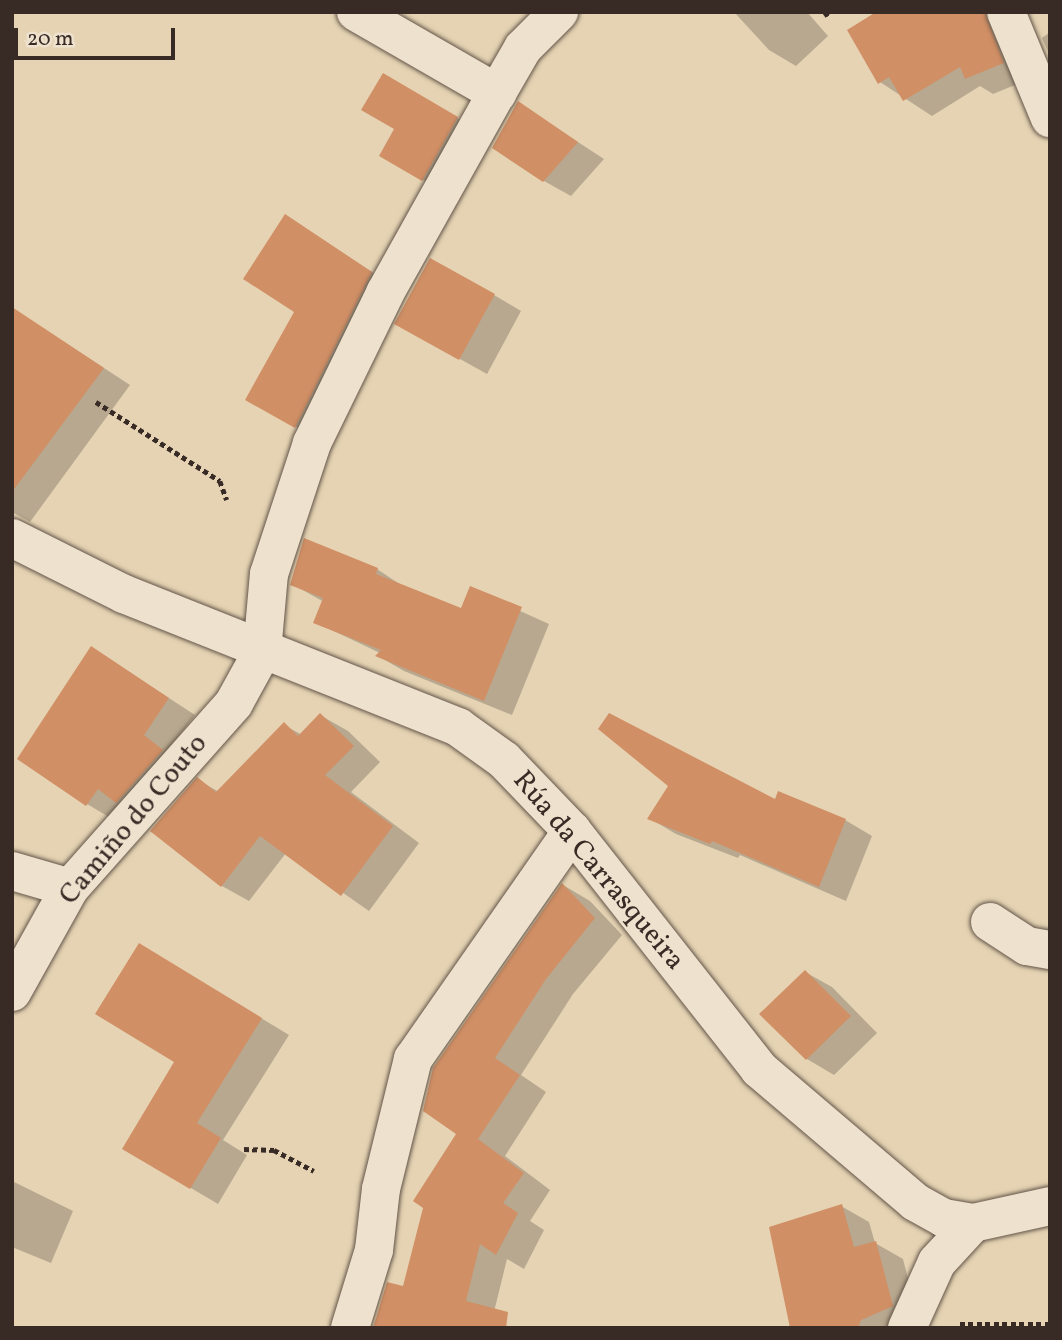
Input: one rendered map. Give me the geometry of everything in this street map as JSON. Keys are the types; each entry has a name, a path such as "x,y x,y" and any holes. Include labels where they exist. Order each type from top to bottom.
{"street":[{"path":"356,12 498,93"},
{"path":"262,652 269,574 312,443 385,293 523,48 559,12"},
{"path":"1006,12 1050,118"},
{"name":"Rúa da Carrasqueira","path":"12,538 124,594 262,652 376,691 457,727 504,760 572,831 758,1069 915,1202 944,1219 973,1223 1050,1206"},
{"name":"Camiño do Couto","path":"12,992 70,888 234,703 262,652"},
{"path":"349,1328 374,1250 381,1189 414,1059 572,831"},
{"path":"12,871 70,888"},
{"path":"990,922 1027,946 1050,950"},
{"path":"908,1326 937,1262 973,1223"}],"path":[{"path":"96,402 220,481 228,500"},
{"path":"244,1149 274,1150 314,1171"},
{"path":"908,1326 1050,1324"}],"building":[{"path":"876,12 985,12 1004,63 965,79 960,67 903,101 889,77 878,84 847,30"},
{"path":"383,73 458,117 422,181 379,156 394,129 361,110"},
{"path":"518,101 578,142 543,182 492,148"},
{"path":"285,214 372,272 295,428 245,400 294,312 243,279"},
{"path":"430,258 495,294 459,360 394,324"},
{"path":"12,307 104,368 12,492"},
{"path":"304,538 378,568 376,574 461,608 470,586 522,607 484,701 375,656 381,650 313,623 323,598 290,585"},
{"path":"91,646 169,698 144,735 163,750 116,803 98,789 86,806 17,759"},
{"path":"320,713 354,746 325,775 393,826 341,896 260,836 221,887 150,831 197,777 216,792 284,722 298,736"},
{"path":"609,713 775,799 778,791 846,819 819,887 712,841 710,844 647,819 668,786 598,729"},
{"path":"562,883 595,918 546,979 495,1058 520,1075 478,1139 524,1173 503,1203 518,1213 496,1255 480,1244 466,1301 508,1312 506,1328 373,1328 387,1282 403,1286 423,1208 413,1201 456,1134 423,1111 433,1068"},
{"path":"139,943 262,1018 197,1123 221,1138 190,1189 122,1149 174,1062 95,1014"},
{"path":"805,970 851,1016 806,1060 759,1014"},
{"path":"842,1204 854,1247 876,1241 893,1306 861,1320 858,1328 790,1328 769,1227"}]}
